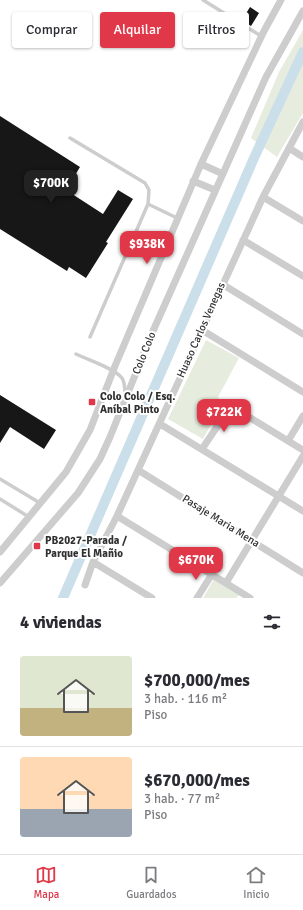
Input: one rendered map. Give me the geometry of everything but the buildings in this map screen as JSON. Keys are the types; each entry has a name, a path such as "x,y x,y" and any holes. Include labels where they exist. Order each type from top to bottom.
{"street":[{"name":"Colo Colo","path":"0,552 66,472 90,430 113,371 193,181 279,1"},
{"name":"Colo Colo","path":"0,583 78,493 100,459 126,400 153,331 266,77 303,11"},
{"name":"Huaso Carlos Venegas","path":"85,585 93,562 117,516 160,424 222,284 263,197 303,122"},
{"path":"288,148 303,157"},
{"path":"201,164 223,174"},
{"path":"193,181 215,190"},
{"path":"263,197 303,220"},
{"path":"244,240 303,276"},
{"path":"222,284 303,334"},
{"path":"202,330 303,392"},
{"path":"202,449 231,406 303,450"},
{"path":"288,441 303,416"},
{"path":"160,424 303,511"},
{"path":"226,583 303,456"},
{"name":"Pasaje Maria Mena","path":"138,470 303,573"},
{"path":"117,516 250,598"},
{"path":"93,562 152,598"},
{"path":"197,598 212,574"}],"lane":[{"path":"203,0 261,36"},
{"path":"70,138 145,183 149,190 148,204 90,337"},
{"path":"148,204 177,218"},
{"path":"76,354 113,371 122,379 125,386 126,400"},
{"path":"0,479 40,503"},
{"path":"0,499 29,517"}],"shaded area":[{"path":"303,30 303,113 277,157 251,138 279,72"},
{"path":"206,340 239,358 218,397 222,404 203,439 168,419"},
{"path":"214,579 239,595 236,598 203,598"}],"waterway":[{"path":"63,598 254,158 303,52"}],"place":[{"name":"Colo Colo / Esq. Aníbal Pinto","path":"92,402"},
{"name":"PB2027-Parada / Parque El Mañio","path":"37,546"}]}
